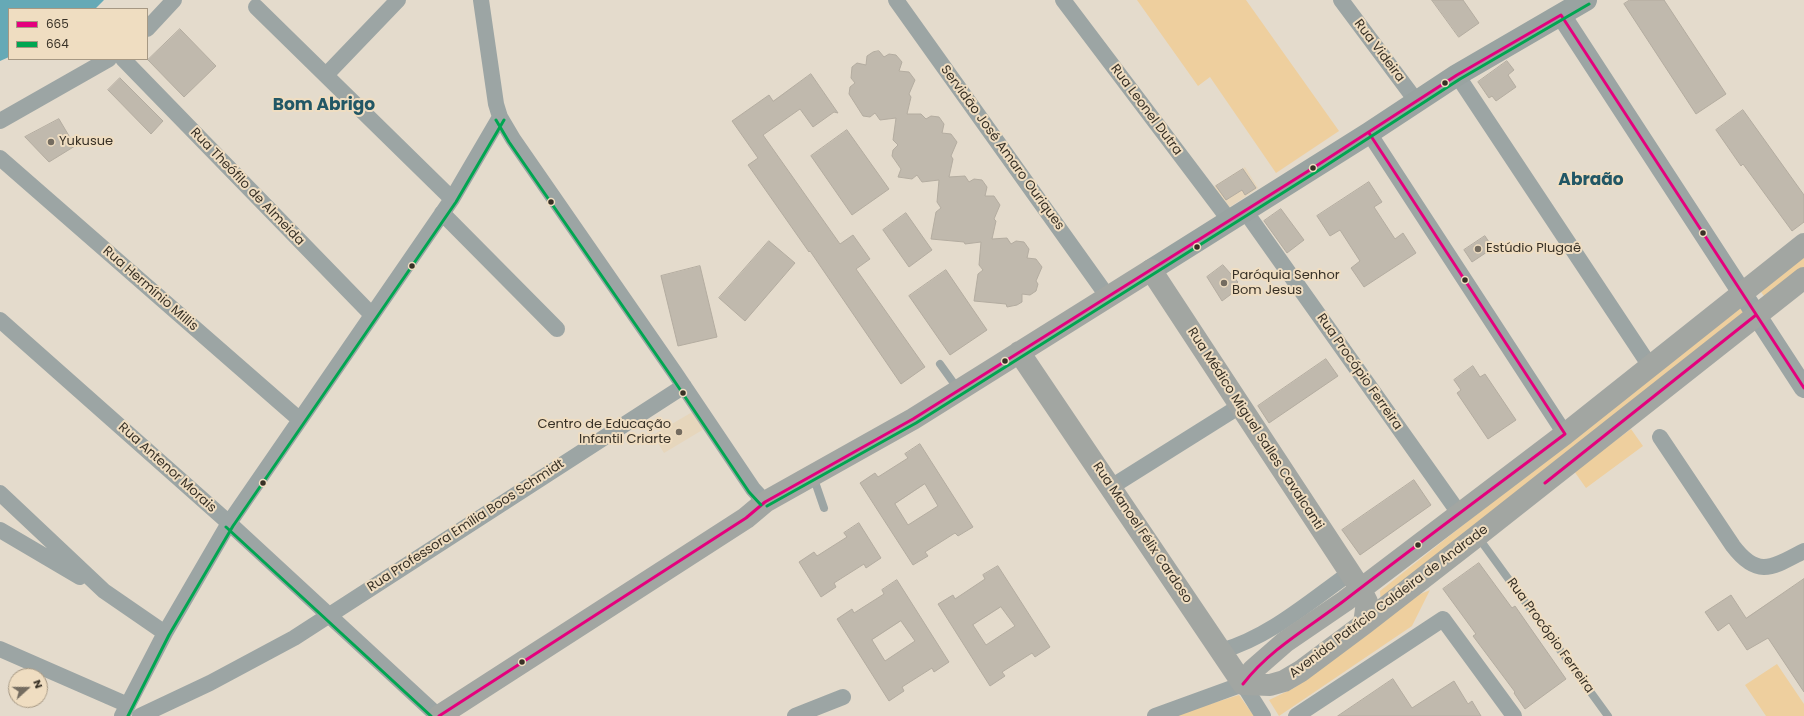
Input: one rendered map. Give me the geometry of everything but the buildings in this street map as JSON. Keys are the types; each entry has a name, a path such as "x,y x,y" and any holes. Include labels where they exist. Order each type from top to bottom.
{"main road":[{"path":"438,716 746,518 765,502 812,476 916,424 959,390 1019,352 1369,133 1457,76 1586,0"},
{"path":"1243,684 1253,670 1285,642 1345,601 1355,580 1459,513 1565,434 1804,244"},
{"name":"Rua Médico Miguel Salles Cavalcanti","path":"1150,270 1355,580 1367,602 1364,624"},
{"name":"Avenida Patrício Caldeira de Andrade","path":"1243,684 1270,685 1284,680 1301,671 1477,536 1804,278"},
{"name":"Rua Manoel Félix Cardoso","path":"1019,352 1243,684"}],"street":[{"path":"148,28 174,0"},
{"path":"326,75 398,0"},
{"path":"481,0 496,104 500,117 516,144 684,386 753,489 765,502"},
{"name":"Servidão José Amaro Ouriques","path":"896,0 1108,297"},
{"name":"Rua Leonel Dutra","path":"1063,0 1237,216"},
{"name":"Rua Videira","path":"1341,0 1417,102"},
{"path":"256,6 452,198"},
{"path":"1560,15 1804,388"},
{"path":"0,120 106,60"},
{"name":"Rua Theófilo de Almeida","path":"124,60 370,314"},
{"path":"1457,76 1650,366"},
{"path":"0,649 125,710 165,633 229,522 300,420 370,314 442,213 500,117"},
{"path":"1369,133 1565,434"},
{"name":"Rua Hermínio Millis","path":"0,158 300,420"},
{"path":"442,213 557,330"},
{"name":"Rua Procópio Ferreira","path":"1237,216 1459,513"},
{"name":"Rua Antenor Morais","path":"0,320 229,522 438,716"},
{"name":"Rua Professora Emília Boos Schmidt","path":"140,716 210,684 294,638 684,386"},
{"path":"1111,487 1240,406"},
{"path":"1660,437 1733,546 1747,562 1756,566 1766,567 1780,565 1804,551"},
{"path":"0,493 104,591"},
{"path":"0,530 104,591 165,633"},
{"path":"1221,651 1237,646 1268,630 1355,580"},
{"path":"1296,716 1443,620 1514,716"},
{"path":"1155,716 1243,684"},
{"name":"Rua Manoel Félix Cardoso","path":"1243,684 1263,716"},
{"path":"795,716 843,697"}],"lane":[{"path":"940,364 959,390"},
{"path":"812,476 824,508"},
{"name":"Rua Procópio Ferreira","path":"1477,536 1608,716"}],"shaded area":[{"path":"1137,0 1246,0 1339,131 1276,173 1210,77 1198,86"},
{"path":"1245,167 1258,188 1227,209 1212,188"},
{"path":"1804,255 1804,270 1766,299 1759,289"},
{"path":"1739,306 1746,316 1381,605 1380,591"},
{"name":"Centro de Educação Infantil Criarte","path":"694,411 704,429 664,453 653,435"},
{"path":"1631,429 1643,446 1586,488 1574,471"},
{"path":"1430,590 1412,626 1279,716 1269,700 1294,688 1321,669 1411,598"},
{"path":"1777,664 1804,704 1804,716 1766,716 1745,685"},
{"path":"1239,695 1254,716 1171,716"}],"water":[{"path":"0,0 104,0 96,8 8,8 8,57 0,61"}],"transit line":[{"name":"664","path":"767,506 916,423 1316,172 1460,79 1589,4"},
{"name":"665","path":"439,716 746,518 765,502 913,419 1313,168 1457,75 1561,15 1804,388"},
{"name":"664","path":"496,120 509,142 671,376 749,492 761,505"},
{"name":"664","path":"128,716 169,635 233,526 456,202 504,120"},
{"name":"665","path":"1243,684 1254,671 1278,649 1565,434 1369,133"},
{"name":"665","path":"1545,483 1756,315"},
{"name":"664","path":"226,527 431,716"}],"place":[{"name":"Yukusue","path":"51,142"},
{"name":"Estúdio Plugaê","path":"1478,249"},
{"name":"Paróquia Senhor Bom Jesus","path":"1224,283"},
{"name":"Centro de Educação Infantil Criarte","path":"679,432"}],"district":[{"name":"Bom Abrigo","path":"324,106"},
{"name":"Abraão","path":"1591,181"}]}
